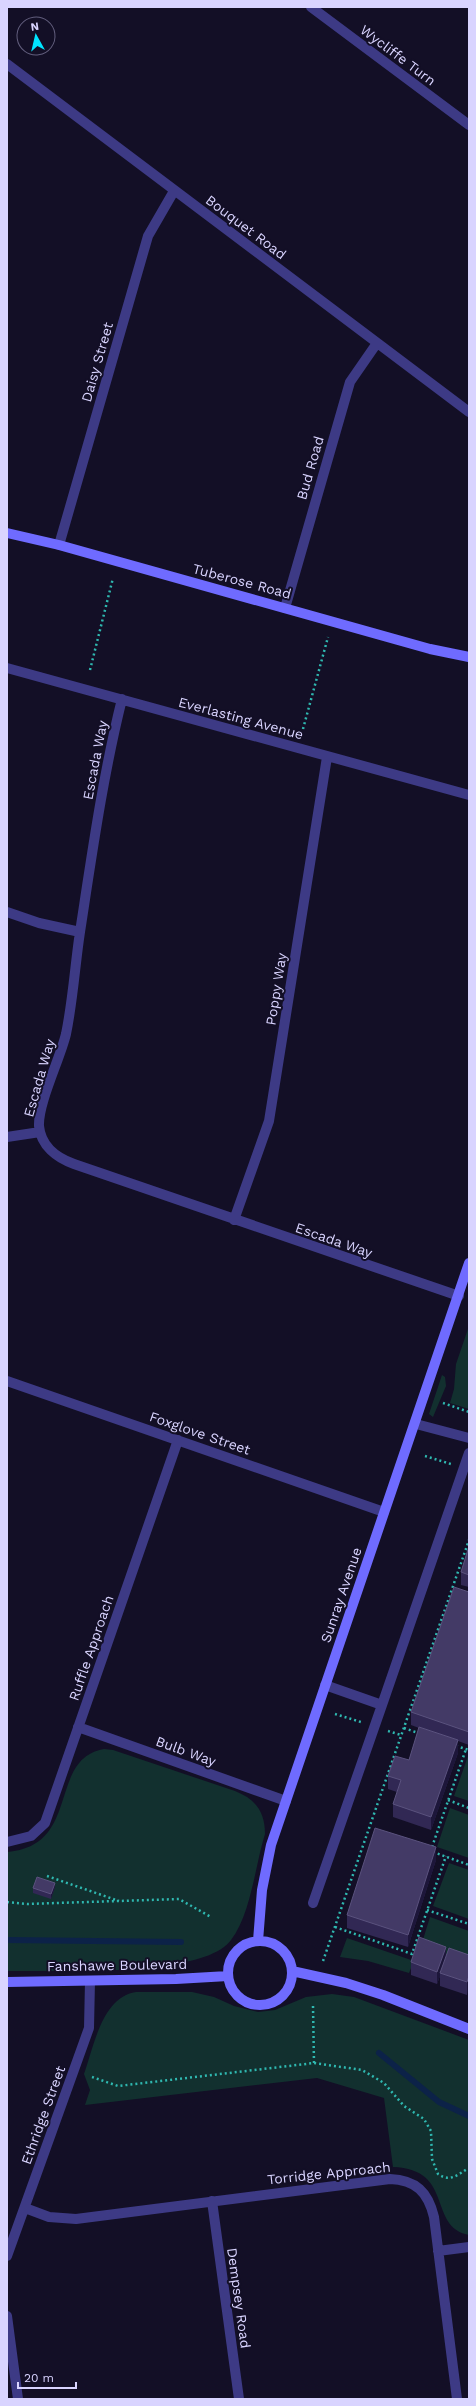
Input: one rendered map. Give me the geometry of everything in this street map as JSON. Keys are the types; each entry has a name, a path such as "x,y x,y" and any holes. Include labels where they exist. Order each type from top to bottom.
{"street":[{"name":"Wycliffe Turn","path":"311,7 469,125"},
{"name":"Bouquet Road","path":"7,64 174,192 469,412"},
{"name":"Daisy Street","path":"59,546 148,236 166,202 174,192"},
{"name":"Bud Road","path":"285,608 350,382 377,343"},
{"name":"Tuberose Road","path":"7,533 59,546 430,649 469,657"},
{"name":"Everlasting Avenue","path":"7,668 327,757 469,794"},
{"name":"Escada Way","path":"122,700 112,740 80,932 66,1033 40,1114 40,1132 50,1151 63,1160 234,1220 459,1296"},
{"name":"Poppy Way","path":"234,1220 268,1121 327,757"},
{"path":"7,912 38,923 80,932"},
{"path":"7,1137 40,1132"},
{"name":"Sunray Avenue","path":"258,1941 266,1867 271,1845 384,1512 416,1424 469,1263"},
{"name":"Foxglove Street","path":"7,1381 384,1512"},
{"path":"416,1424 469,1438"},
{"name":"Ruffle Approach","path":"7,1842 31,1836 45,1823 178,1440"},
{"path":"313,1903 469,1453"},
{"path":"325,1685 382,1705"},
{"name":"Bulb Way","path":"78,1727 286,1801"},
{"path":"258,1941 278,1946 285,1953 292,1971 291,1981 284,1994 272,2002 262,2004 243,2000 233,1990 228,1976 228,1966 236,1952 248,1943 258,1941"},
{"path":"292,1971 346,1983 383,1995 469,2029"},
{"name":"Fanshawe Boulevard","path":"7,1982 228,1976"},
{"name":"Ethridge Street","path":"7,2256 89,2028 90,1980"},
{"name":"Torridge Approach","path":"25,2208 49,2217 76,2219 390,2179 408,2181 423,2190 431,2204 457,2399"},
{"name":"Dempsey Road","path":"212,2201 239,2399"},
{"path":"438,2251 469,2247"},
{"path":"7,2316 18,2399"}],"path":[{"path":"90,670 113,578"},
{"path":"303,729 328,638"},
{"path":"443,1403 469,1412"},
{"path":"425,1456 464,1468"},
{"path":"323,1961 469,1540"},
{"path":"453,1587 458,1589"},
{"path":"404,1728 425,1735"},
{"path":"452,1745 467,1750 431,1851 469,1865"},
{"path":"448,1800 469,1808"},
{"path":"369,1830 376,1832"},
{"path":"335,1927 412,1954 446,1856"},
{"path":"47,1876 120,1901"},
{"path":"7,1902 28,1904 179,1899 211,1917"},
{"path":"427,1910 469,1924"},
{"path":"313,2006 314,2063"},
{"path":"92,2077 118,2086 314,2063 362,2070 384,2083 404,2106 424,2119 431,2131 432,2159 438,2174 450,2178 456,2177 469,2168"}],"green space":[{"path":"469,1326 469,1409 450,1403 454,1389 456,1364"},
{"path":"442,1375 445,1377 446,1386 433,1417 429,1414"},
{"path":"104,1749 113,1750 235,1791 248,1798 258,1807 265,1826 265,1834 252,1889 238,1929 231,1940 216,1952 191,1961 161,1966 91,1971 7,1971 7,1852 30,1846 46,1835 56,1819 75,1768 87,1756"},
{"path":"469,1756 469,1801 454,1796"},
{"path":"450,1808 469,1815 469,1858 437,1847"},
{"path":"449,1863 469,1870 469,1919 433,1906"},
{"path":"430,1917 469,1931 469,1963 421,1946"},
{"path":"347,1938 414,1961 409,1973 368,1961 340,1957"},
{"path":"136,1992 192,1992 214,1997 234,2006 258,2012 275,2010 306,1997 332,1994 354,1997 469,2040 469,2235 456,2230 448,2221 433,2187 425,2177 412,2170 393,2167 384,2098 317,2078 85,2105 90,2090 84,2074 101,2024 115,2003 124,1996"}],"building":[{"path":"469,1546 469,1575 461,1572"},
{"path":"454,1587 469,1592 469,1732 411,1712"},
{"path":"419,1727 458,1740 431,1817 393,1804 401,1780 388,1776 395,1756 409,1760"},
{"path":"375,1828 436,1847 408,1935 347,1915"},
{"path":"37,1877 55,1883 51,1894 33,1888"},
{"path":"419,1937 446,1947 437,1972 411,1962"},
{"path":"449,1948 469,1955 469,1976 467,1982 440,1973"}],"waterway":[{"path":"7,1940 181,1942"},
{"path":"379,2053 439,2102 469,2116"}]}
